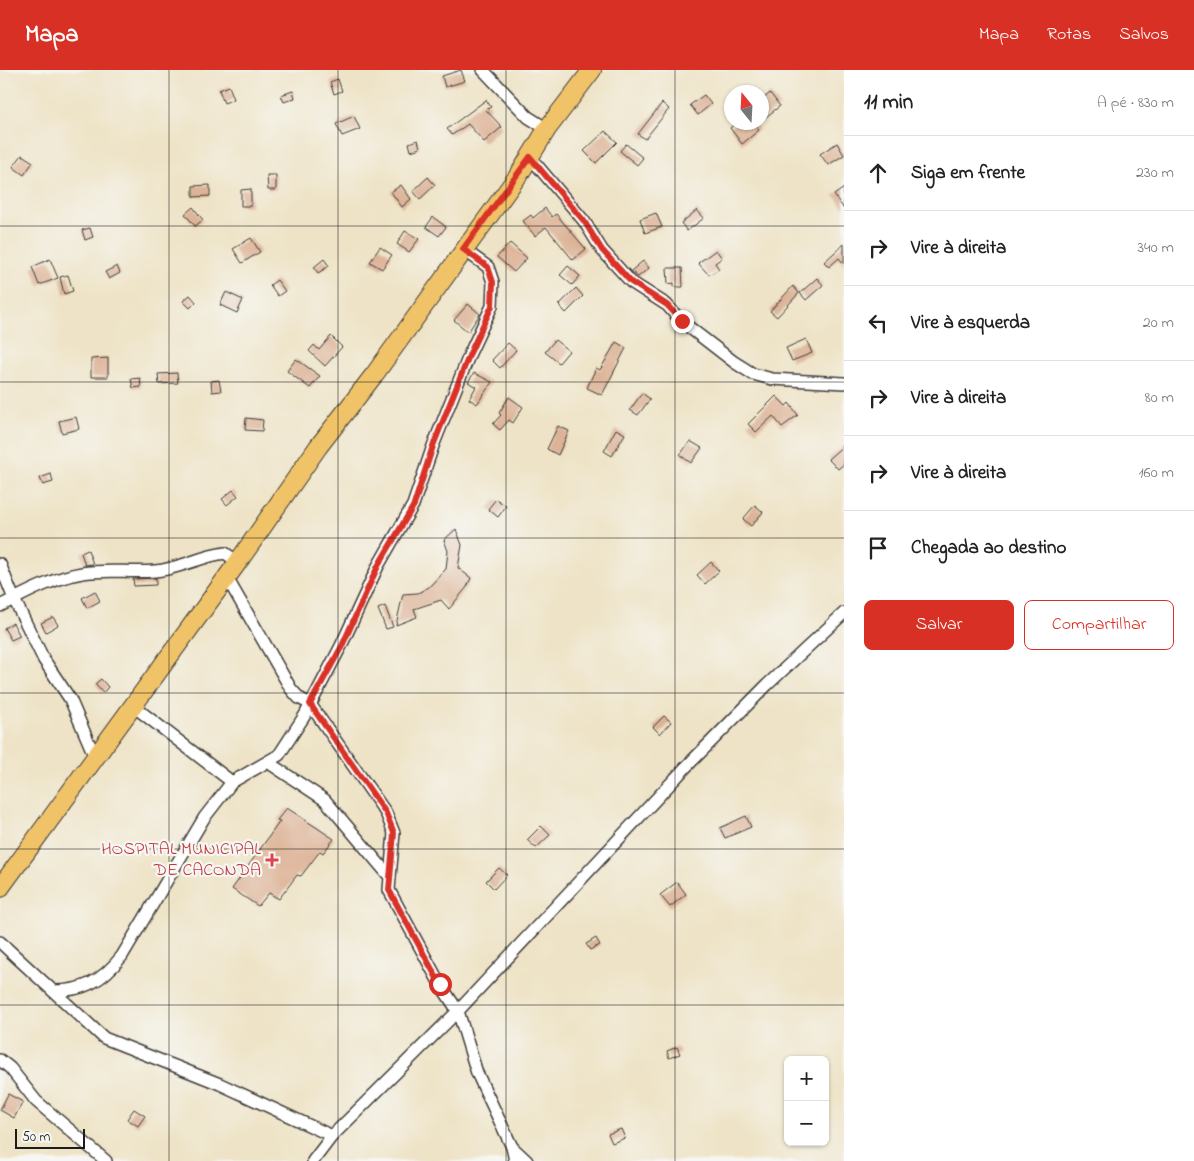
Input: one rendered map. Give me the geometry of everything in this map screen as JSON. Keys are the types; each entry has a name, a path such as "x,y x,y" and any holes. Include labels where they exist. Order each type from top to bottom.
{"main road":[{"path":"0,888 132,705 227,578 290,486 374,375 530,157 547,130 592,70"}],"street":[{"path":"483,70 528,117 547,130"},
{"path":"530,157 584,221 602,250 631,282 667,305 688,326 734,362 753,374 772,379 844,383"},
{"path":"53,991 74,991 91,984 112,968 122,956 204,818 232,782 249,771 269,763 279,755 310,704 342,646 378,566 414,505 433,446 470,353 492,306 493,282 488,267 463,249"},
{"path":"0,606 44,585 81,573 108,570 155,571 182,566 211,555 225,553 238,562"},
{"path":"0,564 14,599 44,660 70,699 95,757"},
{"path":"227,578 282,676 299,698 310,704 389,818 394,833 389,890 440,984 458,1011 477,1073 512,1147 515,1161"},
{"path":"312,1161 332,1136 458,1011 686,767 767,685 844,614"},
{"path":"132,705 232,782"},
{"path":"269,763 326,800 390,877"},
{"path":"0,942 104,1038 220,1084 332,1136"},
{"path":"0,1060 10,1068 36,1101 106,1161"},
{"path":"512,1147 527,1161"}],"building":[{"path":"461,70 465,81 445,87 442,76"},
{"path":"338,79 342,91 334,94 330,82"},
{"path":"229,86 234,99 224,103 219,90"},
{"path":"293,91 295,98 284,102 281,95"},
{"path":"769,94 780,106 769,115"},
{"path":"704,95 711,104 698,115 690,105"},
{"path":"486,100 491,107 486,110 502,127 484,142 468,124 452,135 447,129"},
{"path":"662,103 669,109 645,139 638,134"},
{"path":"354,116 360,129 342,136 336,124"},
{"path":"732,130 759,130 742,144"},
{"path":"605,131 617,142 596,163 584,151"},
{"path":"418,140 420,148 411,151 409,143"},
{"path":"837,143 844,155 828,165 820,154"},
{"path":"626,144 643,158 637,165 620,151"},
{"path":"22,155 33,162 24,175 13,167"},
{"path":"267,175 276,175 276,190 268,190"},
{"path":"428,177 435,185 420,199 413,191"},
{"path":"210,185 210,196 193,197 193,186"},
{"path":"401,185 411,199 402,207 391,192"},
{"path":"844,188 844,209 834,195"},
{"path":"251,189 251,206 241,206 241,190"},
{"path":"193,207 203,220 195,226 185,214"},
{"path":"545,208 552,217 556,214 586,249 573,260 546,227 535,236 523,221 531,215 533,218"},
{"path":"697,210 704,218 687,231 681,223"},
{"path":"656,213 662,227 645,233 640,219"},
{"path":"433,217 446,227 439,236 426,227"},
{"path":"90,228 93,237 85,240 82,230"},
{"path":"405,231 419,239 409,252 397,244"},
{"path":"251,238 260,252 242,263 233,249"},
{"path":"510,243 527,258 514,272 497,257"},
{"path":"844,244 844,264 839,258 829,267 824,262"},
{"path":"380,247 392,255 382,269 370,262"},
{"path":"716,250 722,258 715,263 719,269 709,275 698,263"},
{"path":"50,259 58,278 39,285 32,267"},
{"path":"324,259 329,266 318,273 314,267"},
{"path":"643,261 649,268 638,277 631,271"},
{"path":"117,266 120,273 109,279 105,272"},
{"path":"568,266 580,276 572,285 560,275"},
{"path":"667,268 682,268 683,287 674,287 674,283 668,284"},
{"path":"68,275 73,291 64,294 60,277"},
{"path":"817,278 823,285 806,300 800,293"},
{"path":"277,280 285,291 278,296 270,285"},
{"path":"793,286 799,293 777,317 770,311"},
{"path":"576,288 583,296 566,313 559,305"},
{"path":"226,292 243,300 237,313 220,305"},
{"path":"190,295 196,302 190,308 183,301"},
{"path":"468,304 480,314 468,332 454,320"},
{"path":"331,336 342,347 325,366 309,351 314,345 319,350"},
{"path":"806,339 812,353 792,361 786,348"},
{"path":"555,340 569,351 559,363 545,352"},
{"path":"616,342 626,348 602,395 587,388 596,368 600,370"},
{"path":"508,343 516,350 500,368 492,360"},
{"path":"108,358 108,377 91,377 91,359"},
{"path":"296,359 320,376 310,388 287,371"},
{"path":"177,373 178,383 159,384 158,374"},
{"path":"474,373 492,382 477,404 469,399 476,387 468,382"},
{"path":"140,378 141,387 133,388 131,379"},
{"path":"219,380 221,391 212,392 211,381"},
{"path":"642,393 650,399 638,415 630,410"},
{"path":"776,396 786,406 789,403 798,415 782,427 773,416 756,432 748,424"},
{"path":"509,397 523,407 513,423 509,420 500,430 493,424 501,415 499,413"},
{"path":"76,417 79,429 62,433 59,421"},
{"path":"246,418 263,420 262,431 245,430"},
{"path":"558,426 569,431 558,455 547,449"},
{"path":"616,429 625,434 612,456 604,451"},
{"path":"690,441 702,448 691,463 680,455"},
{"path":"844,445 844,464 838,469 828,459"},
{"path":"51,474 53,482 43,485 40,478"},
{"path":"233,490 238,496 227,505 222,499"},
{"path":"496,499 506,506 498,517 488,509"},
{"path":"755,505 763,512 751,526 743,519"},
{"path":"456,529 462,545 458,568 471,578 467,587 449,609 441,600 414,609 417,617 396,625 403,594 418,593 429,587 446,569 448,551 444,540"},
{"path":"88,550 93,564 85,565 81,553"},
{"path":"711,562 719,571 705,584 697,575"},
{"path":"156,578 156,585 134,586 133,579"},
{"path":"95,591 100,601 87,608 82,598"},
{"path":"385,606 393,627 386,629 378,609"},
{"path":"53,617 58,625 46,632 41,623"},
{"path":"13,623 20,636 11,640 4,628"},
{"path":"101,679 108,687 103,693 95,684"},
{"path":"664,716 671,722 660,734 653,727"},
{"path":"287,808 334,839 323,853 320,851 301,876 297,875 279,899 269,893 258,906 232,889 280,821 277,820"},
{"path":"746,816 751,827 725,838 720,828"},
{"path":"541,826 550,835 536,848 527,840"},
{"path":"499,868 507,875 494,889 486,881"},
{"path":"677,882 686,894 670,907 660,895"},
{"path":"596,938 600,945 590,950 586,944"},
{"path":"677,1047 680,1054 669,1058 667,1051"},
{"path":"8,1094 23,1102 14,1118 0,1110"},
{"path":"134,1109 145,1116 138,1126 127,1119"},
{"path":"621,1129 625,1138 612,1143 608,1134"}],"place":[{"name":"HOSPITAL MUNICIPAL DE CACONDA","path":"272,860"}],"route":[{"path":"440,984 389,890 394,833 391,823 310,704 342,646 378,566 400,532 414,505 433,446 479,330 492,306 493,282 488,267 463,249 530,157 584,221 602,250 631,282 667,305 682,321"}]}
